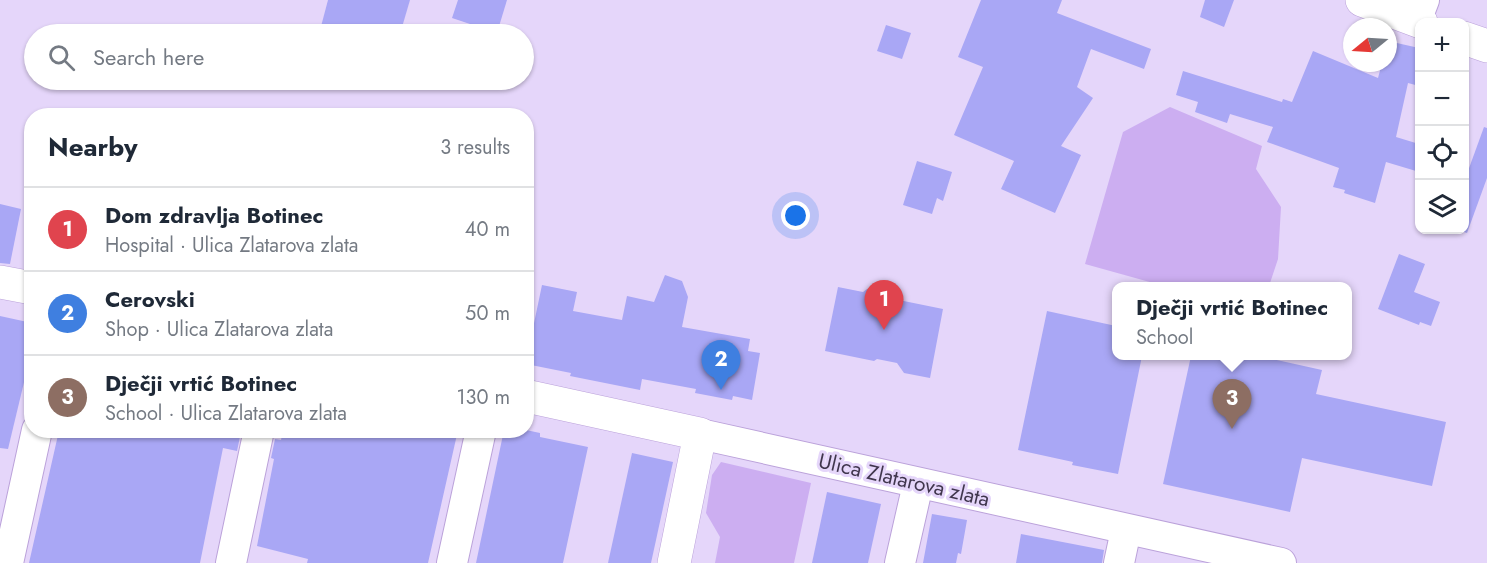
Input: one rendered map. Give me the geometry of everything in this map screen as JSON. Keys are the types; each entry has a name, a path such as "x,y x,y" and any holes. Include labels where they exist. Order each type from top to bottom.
{"street":[{"path":"1362,0 1420,14"},
{"path":"1469,40 1487,46"},
{"path":"0,282 24,286"},
{"name":"Ulica Zlatarova zlata","path":"534,398 1281,563"},
{"path":"674,563 700,434"},
{"path":"8,563 35,438"},
{"path":"231,563 257,438"},
{"path":"452,563 479,438"},
{"path":"900,563 918,484"},
{"path":"1119,563 1126,530"}],"shaded area":[{"path":"1170,107 1262,146 1256,169 1281,207 1278,259 1270,282 1150,282 1085,264 1123,132"},
{"path":"721,462 811,483 794,563 715,563 720,537 706,513 712,475"}],"building":[{"path":"328,0 410,0 403,24 322,24"},
{"path":"458,0 507,0 500,24 470,24 452,18"},
{"path":"981,0 1062,0 1057,13 1151,49 1144,69 1091,49 1077,87 1093,98 1061,146 1081,155 1055,213 1001,189 1014,161 954,135 983,67 958,57"},
{"path":"1205,0 1234,0 1224,27 1200,17"},
{"path":"886,25 911,33 902,59 877,51"},
{"path":"1397,43 1415,47 1415,85 1408,83 1396,137 1415,143 1415,171 1386,162 1375,203 1333,187 1339,168 1267,142 1273,127 1230,114 1227,123 1195,112 1198,102 1176,95 1183,71 1282,102 1283,99 1292,102 1313,51 1343,63 1343,72 1364,72 1378,78 1380,72 1397,72"},
{"path":"1484,127 1487,128 1487,178 1469,228 1469,180 1469,168"},
{"path":"917,161 952,172 943,201 937,198 932,214 903,205"},
{"path":"0,204 21,209 10,264 0,263"},
{"path":"1399,254 1425,264 1414,292 1440,302 1431,326 1420,322 1419,325 1378,309"},
{"path":"665,275 682,281 688,297 682,327 750,339 748,351 760,353 752,400 733,396 732,400 695,393 696,389 642,379 640,390 570,376 571,373 534,366 534,323 542,285 577,292 573,311 622,320 627,296 654,302"},
{"path":"838,287 863,292 867,289 888,293 889,298 943,309 930,378 904,373 897,363 877,359 874,361 825,351"},
{"path":"1047,311 1112,325 1112,360 1141,360 1118,474 1072,465 1073,462 1018,450"},
{"path":"0,316 24,321 24,382 8,449 0,448"},
{"path":"1190,360 1277,360 1322,370 1316,394 1446,422 1432,486 1302,458 1290,512 1163,484"},
{"path":"534,432 540,433 540,437 588,447 563,563 476,563 502,438 534,438"},
{"path":"57,438 240,438 237,451 223,448 200,563 29,563"},
{"path":"281,438 456,438 428,563 307,563 308,559 257,546 274,459 271,458 275,439 281,440"},
{"path":"632,453 673,462 651,563 608,563"},
{"path":"827,492 881,504 868,563 812,563"},
{"path":"932,514 967,520 961,554 958,553 956,563 923,563"},
{"path":"1021,534 1104,550 1102,563 1016,563"}],"place":[{"name":"Dom zdravlja Botinec","path":"884,330"},
{"name":"Cerovski","path":"721,390"},
{"name":"Dječji vrtić Botinec","path":"1232,429"}]}
